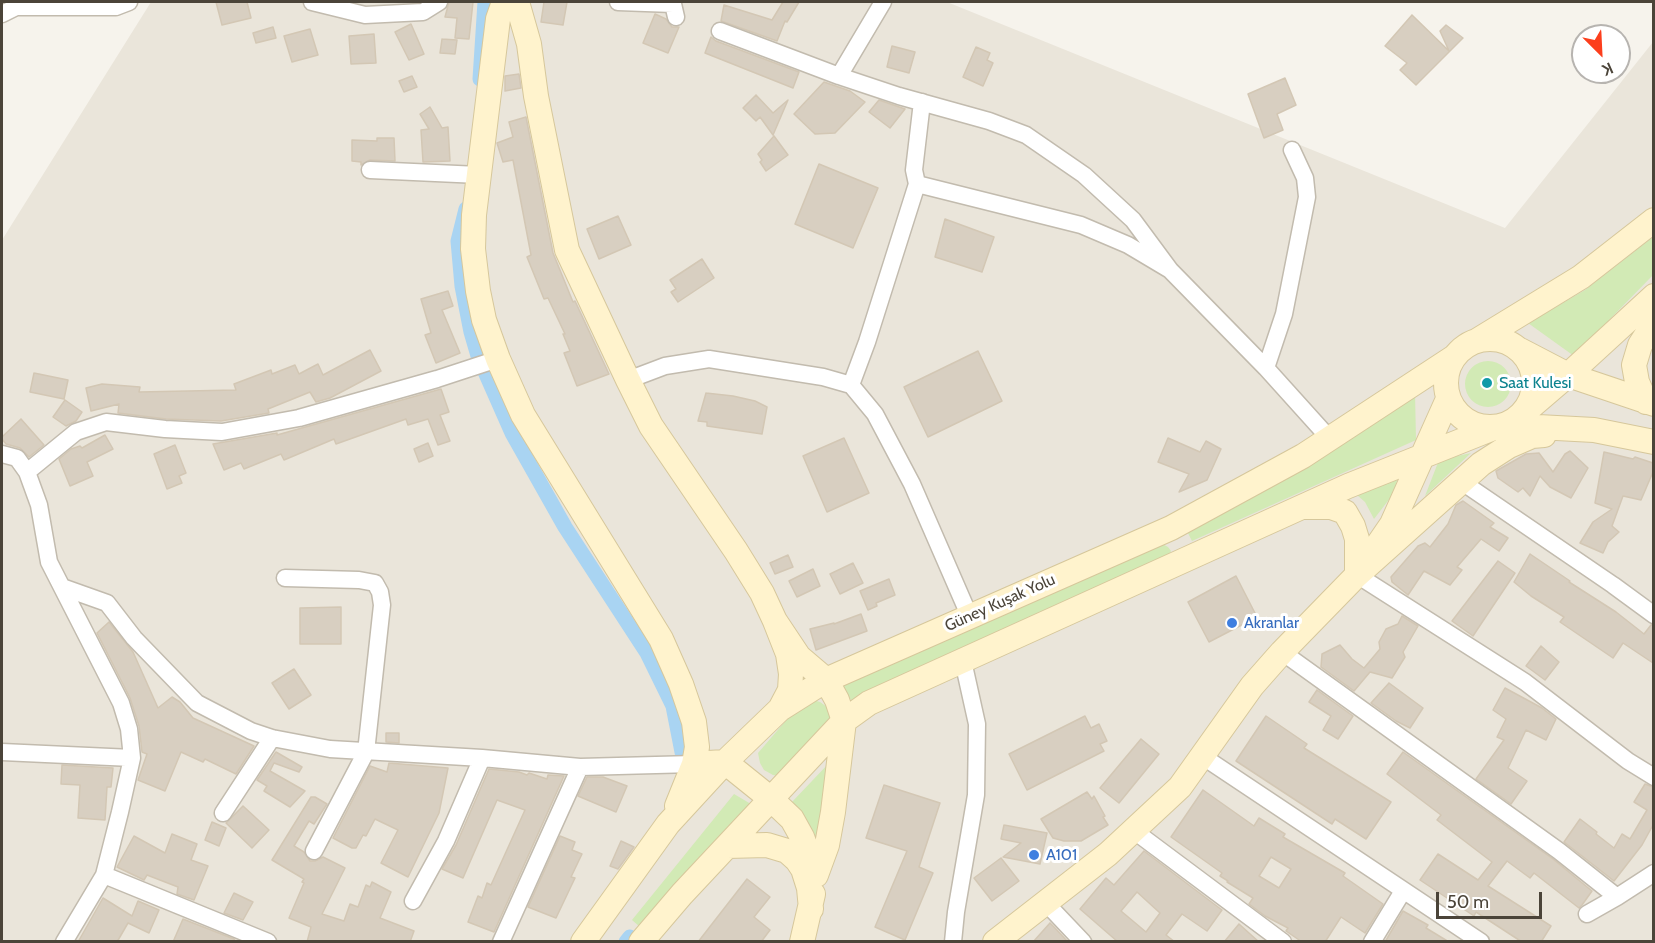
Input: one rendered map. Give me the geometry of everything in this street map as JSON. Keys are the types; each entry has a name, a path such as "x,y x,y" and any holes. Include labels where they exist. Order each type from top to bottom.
{"main road":[{"path":"504,2 498,19 479,175 473,249 478,291 495,360 523,415 661,639 681,684 694,722 697,747 684,793 668,824"},
{"path":"517,2 530,44 536,96 567,250 651,426 736,551 762,593 775,621 788,654 791,674 790,690 780,709"},
{"path":"1653,220 1581,277 1465,346 1454,357 1447,370 1445,385 1448,399 1456,412 1467,422 1481,427 1594,430 1653,442"},
{"path":"641,942 844,721 869,703 1301,507 1422,456 1510,423 1568,375 1653,296"},
{"path":"1650,403 1637,382 1634,365 1640,345 1653,324"},
{"path":"1478,340 1507,342 1568,375 1650,403"},
{"path":"1519,350 1528,361 1533,374 1534,388 1530,402 1522,414"},
{"name":"Güney Kuşak Yolu","path":"583,942 668,824 725,762 780,709 826,680 863,666 969,615 1171,528 1303,456 1454,357"},
{"path":"1357,575 1392,524 1448,399"},
{"path":"995,942 1108,854 1180,787 1252,686 1282,652 1357,575 1481,464 1509,446 1532,436 1594,430"},
{"path":"1301,507 1331,507 1345,512 1357,539 1357,575"},
{"path":"1171,528 1184,560"},
{"path":"775,621 799,657 826,680 837,699 844,721 827,845 816,875 811,909 802,942"},
{"path":"694,764 725,762 771,799 792,819 810,855 816,875"},
{"path":"727,846 767,845 787,851 803,869 809,888 811,909"}],"street":[{"path":"2,14 16,8 116,7 129,2"},
{"path":"312,2 365,15 423,12 439,2"},
{"path":"618,2 674,4 676,16"},
{"path":"839,76 883,2"},
{"path":"720,31 839,76 989,120 1026,135 1084,175 1133,220 1170,270 1266,368 1330,439"},
{"path":"851,385 917,184 914,170 922,102"},
{"path":"1266,368 1284,314 1307,197 1305,178 1292,150"},
{"path":"370,170 479,175"},
{"path":"917,184 1081,225 1128,245 1170,270"},
{"path":"628,380 665,366 710,359 824,377 851,385 875,414 912,484 969,615"},
{"path":"27,472 76,432 106,422 165,429 222,432 299,418 495,360"},
{"path":"2,454 17,458 27,472 39,505 49,562 121,703 129,729 132,758 104,875 64,942"},
{"path":"1462,482 1653,615"},
{"path":"1357,575 1525,682 1599,736 1628,761 1653,777"},
{"path":"285,578 359,580 375,583 380,592 382,605 366,752 314,851"},
{"path":"62,588 106,603 134,638 197,703 251,731 272,738 330,749 482,758 580,767 694,764"},
{"path":"1282,652 1559,851 1617,897"},
{"path":"954,942 956,912 976,795 976,724 963,661"},
{"path":"223,813 272,738"},
{"path":"2,752 132,758"},
{"path":"1202,756 1481,942"},
{"path":"413,901 446,841 482,758"},
{"path":"501,942 580,767"},
{"path":"1133,830 1283,942"},
{"path":"1587,914 1653,873"},
{"path":"104,875 268,942"},
{"path":"1372,942 1403,891"},
{"path":"1045,902 1083,942"}],"shaded area":[{"path":"151,2 947,2 1505,228 1620,84 1631,84 1631,70 1653,42 1653,941 2,941 2,240"}],"green space":[{"path":"1653,237 1653,275 1574,356 1528,323 1585,290"},
{"path":"1493,361 1505,367 1510,375 1510,393 1505,401 1497,406 1483,407 1471,401 1466,393 1465,379 1471,367 1479,362"},
{"path":"1415,392 1416,440 1192,541 1187,531"},
{"path":"1471,453 1425,496 1439,460"},
{"path":"1398,477 1394,493 1374,519 1365,502 1357,495"},
{"path":"1157,541 1168,547 1171,551 1169,554 852,701 838,684"},
{"path":"813,700 827,707 832,717 784,777 764,770 758,753 802,702"},
{"path":"831,761 817,866 801,815 792,802"},
{"path":"734,794 756,807 647,933 632,920"}],"building":[{"path":"216,2 247,2 251,18 222,25"},
{"path":"449,2 473,2 469,39 455,38 457,18 445,17"},
{"path":"544,2 567,2 563,25 541,22"},
{"path":"783,2 799,2 787,22 785,21 777,41 721,21 724,5 772,20"},
{"path":"655,14 666,19 672,27 679,27 668,53 643,43"},
{"path":"1412,15 1449,51 1440,31 1446,25 1463,38 1416,85 1400,70 1407,63 1385,46"},
{"path":"411,24 424,54 409,60 395,32"},
{"path":"273,27 276,38 256,43 253,33"},
{"path":"310,29 318,55 292,62 284,36"},
{"path":"374,34 376,63 351,64 349,36"},
{"path":"711,37 716,41 799,72 793,88 705,53"},
{"path":"442,39 457,40 455,54 440,53"},
{"path":"892,46 915,52 909,73 887,67"},
{"path":"976,47 990,53 987,60 993,63 983,86 963,77"},
{"path":"519,74 521,88 505,91 505,76"},
{"path":"412,76 417,87 404,92 399,81"},
{"path":"1285,78 1296,105 1277,114 1283,130 1264,138 1248,94"},
{"path":"824,82 850,91 865,102 835,133 815,134 794,114"},
{"path":"756,95 773,113 788,100 773,135 760,117 756,121 743,108"},
{"path":"879,100 905,109 890,128 869,112"},
{"path":"430,107 442,128 448,127 450,161 423,162 421,130 429,129 420,114"},
{"path":"526,117 553,253 573,302 575,301 609,374 577,386 564,353 570,351 563,334 565,334 548,298 544,299 527,257 531,255 513,160 503,162 497,143 513,137 509,122"},
{"path":"774,136 788,155 766,171 758,154"},
{"path":"377,138 394,138 395,161 370,160 361,165 361,162 352,161 352,140 377,141"},
{"path":"819,164 878,188 853,248 795,224"},
{"path":"618,216 631,245 599,259 587,229"},
{"path":"945,219 994,237 982,272 935,257"},
{"path":"702,259 714,278 678,302 671,292 676,289 670,280"},
{"path":"448,291 453,306 442,310 460,353 436,363 425,335 431,333 421,299"},
{"path":"370,350 381,371 330,398 316,402 310,392 268,409 269,413 221,421 166,419 118,413 119,404 91,411 86,388 102,384 140,387 139,392 236,390 234,384 271,370 272,374 295,365 299,374 318,364 323,375"},
{"path":"978,351 1002,401 928,437 904,387"},
{"path":"34,373 68,380 64,399 30,392"},
{"path":"441,389 449,412 440,415 450,441 438,445 428,419 408,425 406,419 336,444 334,439 284,460 281,454 244,469 241,463 224,470 213,444 277,433 277,435"},
{"path":"706,393 755,401 767,407 762,434 707,426 707,422 698,421"},
{"path":"65,400 82,412 76,421 66,426 53,417"},
{"path":"21,419 44,445 29,457 20,448 6,444 2,439"},
{"path":"105,435 113,449 87,462 93,476 70,486 59,459 71,449 80,446 82,448"},
{"path":"844,438 869,493 827,512 803,456"},
{"path":"1168,438 1200,452 1206,441 1221,449 1207,480 1179,492 1189,474 1158,462"},
{"path":"428,443 433,456 419,462 414,449"},
{"path":"175,445 186,473 179,476 182,483 167,489 154,454"},
{"path":"1570,451 1588,468 1571,498 1550,487 1540,476 1530,496 1523,488 1518,492 1498,478 1496,471 1526,454 1539,453 1553,472 1565,454"},
{"path":"1604,452 1633,459 1635,457 1653,463 1653,472 1641,500 1623,496 1612,526 1619,532 1608,542 1603,553 1580,543 1593,522 1612,509 1595,503"},
{"path":"1463,501 1494,523 1490,527 1508,538 1499,551 1481,539 1457,567 1462,570 1450,585 1424,571 1408,595 1392,582 1391,577 1418,546 1425,543 1430,547 1448,524 1456,505"},
{"path":"1530,554 1616,612 1644,634 1653,625 1653,663 1623,643 1613,658 1560,622 1564,617 1514,582"},
{"path":"788,555 793,567 775,574 770,563"},
{"path":"1498,561 1515,573 1473,636 1452,621"},
{"path":"853,563 863,583 840,594 830,574"},
{"path":"813,569 820,586 797,597 789,581"},
{"path":"1236,576 1257,617 1209,642 1188,602"},
{"path":"889,579 895,595 876,603 877,606 868,610 860,591"},
{"path":"341,607 341,644 300,644 300,608"},
{"path":"861,614 867,631 816,650 810,629 834,624"},
{"path":"1402,616 1418,626 1403,652 1405,657 1392,678 1370,672 1354,691 1321,667 1322,654 1340,645 1352,659 1364,668 1380,649 1379,642 1386,629 1398,624"},
{"path":"109,622 133,652 158,708 172,697 180,702 193,718 254,746 236,774 205,759 203,762 181,752 165,791 138,780 147,754 142,752 139,726 130,698 97,633"},
{"path":"1541,646 1559,662 1545,680 1526,666"},
{"path":"294,669 311,695 289,709 272,683"},
{"path":"1389,683 1423,708 1410,728 1371,703"},
{"path":"1505,688 1542,708 1556,719 1546,740 1526,730 1508,768 1527,781 1511,804 1476,779 1504,740 1497,737 1506,719 1493,710"},
{"path":"1317,690 1353,716 1338,739 1323,730 1331,716 1309,702"},
{"path":"1085,716 1091,728 1099,724 1107,741 1100,744 1104,751 1027,790 1009,754"},
{"path":"1266,716 1307,744 1304,748 1391,802 1366,839 1335,819 1332,824 1236,761"},
{"path":"386,733 399,733 399,743 386,742"},
{"path":"1141,739 1159,754 1119,803 1100,788"},
{"path":"276,752 302,767 299,772 274,763 270,771 305,791 290,807 264,791 267,786 257,780"},
{"path":"1403,752 1553,859 1592,891 1582,905 1579,908 1534,873 1530,878 1507,861 1488,886 1551,926 1541,942 1522,942 1476,912 1474,916 1420,880 1438,854 1478,880 1492,862 1437,820 1441,815 1387,774"},
{"path":"389,763 448,768 439,813 408,877 381,863 398,830 375,819 356,848 333,838 370,766 387,772"},
{"path":"62,765 113,768 111,787 107,787 105,820 78,818 80,785 61,784"},
{"path":"489,769 527,775 529,773 547,779 548,775 564,776 494,932 468,922 478,896 482,898 487,883 491,885 525,810 497,800 463,878 442,869 456,845"},
{"path":"587,777 603,777 627,786 616,812 578,796"},
{"path":"1645,784 1653,787 1653,825 1642,845 1614,881 1564,842 1580,819 1614,848 1622,834 1630,839 1647,810 1634,802"},
{"path":"884,785 940,803 919,867 933,873 905,940 875,927 907,851 866,838"},
{"path":"1203,790 1254,826 1259,818 1285,834 1283,837 1345,873 1343,876 1383,904 1365,933 1341,917 1325,942 1302,942 1286,931 1288,928 1265,916 1249,904 1253,898 1227,882 1220,876 1222,873 1171,837","holes":["1271,857 1291,869 1279,888 1259,876"]},
{"path":"1087,792 1092,799 1094,796 1108,825 1081,841 1064,841 1053,838 1041,819"},
{"path":"311,797 327,804 314,824 309,821 294,846 304,852 310,861 323,857 345,868 322,914 344,921 350,904 358,907 366,885 370,887 372,882 391,892 380,918 414,931 410,942 307,942 311,927 289,918 304,879 272,860"},
{"path":"243,806 269,830 252,848 226,823"},
{"path":"212,822 226,828 219,846 205,840"},
{"path":"1004,825 1047,833 1040,864 1003,857 1021,843 1001,839"},
{"path":"172,834 197,844 191,860 208,866 194,900 177,894 178,887 147,875 144,880 117,867 134,836 165,853"},
{"path":"560,836 575,842 572,850 582,854 571,877 575,878 556,918 528,907"},
{"path":"621,841 634,847 618,869 610,866"},
{"path":"1144,851 1222,910 1207,931 1182,914 1166,935 1175,942 1118,942 1080,909 1106,878 1114,885","holes":["1137,892 1160,913 1146,932 1121,911"]},
{"path":"1001,858 1019,881 992,901 974,878"},
{"path":"747,879 770,897 754,917 770,930 761,942 698,942"},
{"path":"234,893 253,902 243,920 224,913"},
{"path":"103,898 132,916 138,901 159,910 149,933 128,923 117,942 78,942"},
{"path":"1403,911 1428,925 1426,928 1449,942 1385,942"},
{"path":"183,919 234,939 236,942 173,942"},
{"path":"1050,923 1054,927 1068,942 1033,942"},
{"path":"1239,924 1259,942 1224,942"}],"waterway":[{"path":"480,79 485,2"},
{"path":"466,209 458,241 462,286 478,356 512,433 565,527 647,653 673,706 683,757"},
{"path":"626,942 630,937"}],"place":[{"name":"Saat Kulesi","path":"1487,383"},
{"name":"Akranlar","path":"1232,623"},
{"name":"A101","path":"1034,855"}]}
